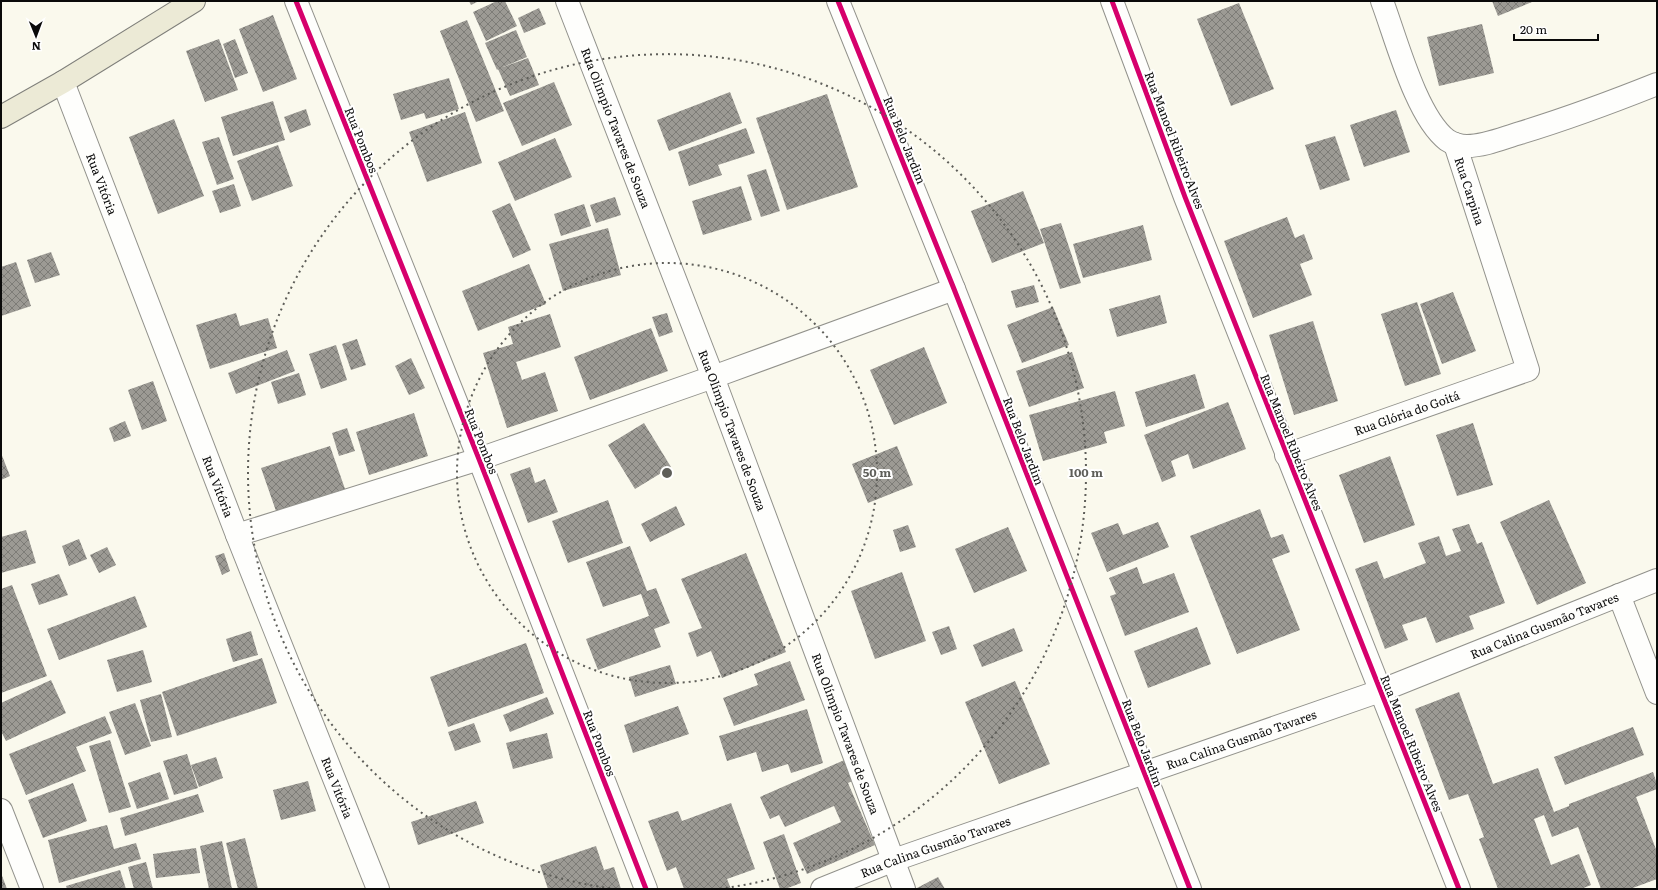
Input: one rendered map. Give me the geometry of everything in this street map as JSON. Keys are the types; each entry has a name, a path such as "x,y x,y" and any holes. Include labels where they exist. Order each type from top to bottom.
{"main road":[{"path":"1,117 63,82 194,1"}],"street":[{"name":"Rua Pombos","path":"296,1 479,459 646,889"},
{"name":"Rua Olímpio Tavares de Souza","path":"567,1 713,377 904,889"},
{"name":"Rua Belo Jardim","path":"838,1 954,289 1190,889"},
{"name":"Rua Carpina","path":"1382,1 1402,59 1421,104 1439,132 1455,144 1528,370"},
{"name":"Rua Manoel Ribeiro Alves","path":"1116,2 1185,197 1459,889"},
{"name":"Rua Vitória","path":"63,82 237,535 378,889"},
{"path":"1455,144 1467,146 1489,143 1657,84"},
{"path":"237,535 479,459 713,377 954,289"},
{"name":"Rua Glória do Goitá","path":"1286,455 1528,370"},
{"name":"Rua Calina Gusmão Tavares","path":"822,889 894,860 1380,691 1657,580"},
{"path":"1619,595 1657,693"},
{"path":"1,810 32,889"}],"building":[{"path":"469,1 479,1 471,5"},
{"path":"497,1 505,1 517,26 486,41 473,12"},
{"path":"1492,1 1532,1 1532,2 1498,16"},
{"path":"1239,3 1274,89 1231,106 1197,19"},
{"path":"539,8 546,24 524,33 518,18"},
{"path":"273,15 297,79 263,92 239,29"},
{"path":"467,20 504,111 476,122 440,31"},
{"path":"1482,24 1494,73 1439,86 1427,37"},
{"path":"516,30 527,57 503,67 528,58 539,85 510,96 485,43"},
{"path":"219,39 238,90 205,102 186,51"},
{"path":"235,39 248,73 235,78 223,44"},
{"path":"449,78 459,109 426,119 424,113 401,120 393,94"},
{"path":"554,82 572,125 522,146 503,103"},
{"path":"730,92 742,123 669,151 657,120"},
{"path":"827,94 858,187 787,210 756,118"},
{"path":"273,101 285,140 233,156 221,117"},
{"path":"306,109 311,125 290,133 284,117"},
{"path":"1396,110 1410,152 1364,167 1350,125"},
{"path":"465,112 482,163 427,182 409,132"},
{"path":"174,119 204,196 158,214 129,137"},
{"path":"746,128 755,153 718,165 722,175 689,186 678,152"},
{"path":"1335,136 1350,180 1320,190 1305,145"},
{"path":"219,137 234,179 217,185 202,142"},
{"path":"555,138 572,177 515,201 498,162"},
{"path":"278,145 293,186 252,201 237,161"},
{"path":"766,169 780,211 761,217 747,175"},
{"path":"234,184 241,206 220,213 212,191"},
{"path":"741,186 752,220 703,235 692,201"},
{"path":"1023,191 1044,243 992,263 971,211"},
{"path":"615,197 621,215 596,223 590,205"},
{"path":"510,203 531,250 513,258 492,211"},
{"path":"584,204 591,226 561,236 554,214"},
{"path":"1287,217 1295,238 1304,234 1313,259 1300,264 1312,295 1253,318 1224,241"},
{"path":"1061,223 1081,283 1060,289 1040,229"},
{"path":"1143,225 1152,260 1083,278 1073,244"},
{"path":"608,228 621,275 563,291 549,244"},
{"path":"51,252 60,275 35,283 27,260"},
{"path":"16,262 31,306 1,316 1,267"},
{"path":"529,264 546,304 478,331 462,291"},
{"path":"1034,285 1039,302 1016,308 1011,291"},
{"path":"1453,292 1476,351 1442,364 1420,304"},
{"path":"1160,295 1167,323 1117,337 1109,309"},
{"path":"1417,302 1441,374 1405,386 1381,314"},
{"path":"1053,307 1069,345 1022,363 1007,325"},
{"path":"236,313 240,326 268,318 277,348 210,369 196,325"},
{"path":"667,313 673,332 659,337 652,317"},
{"path":"550,314 561,347 516,362 522,380 545,372 558,411 507,428 483,353 513,344 508,327"},
{"path":"1313,321 1338,401 1294,415 1269,335"},
{"path":"651,328 668,371 590,400 574,357"},
{"path":"357,339 366,365 351,370 342,344"},
{"path":"336,345 347,380 321,389 309,354"},
{"path":"924,347 947,403 894,425 870,370"},
{"path":"287,350 295,371 236,394 228,373"},
{"path":"1072,352 1084,388 1029,407 1016,371"},
{"path":"411,358 425,388 409,395 395,366"},
{"path":"299,373 306,395 278,404 271,382"},
{"path":"1195,374 1205,408 1146,427 1135,392"},
{"path":"153,381 167,421 142,430 128,390"},
{"path":"1115,391 1125,426 1104,432 1107,443 1043,461 1029,415"},
{"path":"1228,402 1246,449 1193,469 1188,454 1171,461 1176,476 1162,482 1144,435"},
{"path":"414,413 428,456 369,475 356,432"},
{"path":"125,421 131,436 114,442 109,428"},
{"path":"644,423 671,467 635,489 608,445"},
{"path":"1473,423 1493,485 1457,496 1436,435"},
{"path":"347,428 355,451 339,456 332,433"},
{"path":"330,446 345,489 276,511 261,468"},
{"path":"897,446 913,485 868,503 852,464"},
{"path":"1,453 10,476 1,480"},
{"path":"1390,456 1415,525 1364,543 1339,475"},
{"path":"530,467 535,483 545,479 558,512 528,523 510,474"},
{"path":"608,500 623,543 568,563 552,521"},
{"path":"1549,500 1586,583 1537,605 1500,522"},
{"path":"676,506 685,525 650,542 641,524"},
{"path":"1260,509 1271,538 1283,534 1290,552 1272,559 1300,630 1237,654 1190,536"},
{"path":"1158,522 1169,547 1107,572 1091,533 1118,523 1123,535"},
{"path":"1469,524 1477,544 1482,542 1505,603 1469,616 1474,629 1436,643 1426,617 1402,625 1408,640 1385,649 1355,569 1377,561 1384,579 1426,563 1418,543 1439,536 1446,556 1461,551 1452,529"},
{"path":"908,525 916,547 900,552 893,530"},
{"path":"1008,527 1027,571 974,593 955,549"},
{"path":"26,530 36,563 1,573 1,537"},
{"path":"79,539 87,559 69,566 62,546"},
{"path":"630,546 647,591 656,588 670,623 654,629 661,647 598,670 586,639 649,616 641,594 603,607 586,562"},
{"path":"107,547 116,565 99,573 90,555"},
{"path":"224,553 230,571 222,575 215,556"},
{"path":"746,553 786,652 722,678 711,651 697,657 688,633 702,628 681,579"},
{"path":"1137,567 1143,584 1174,573 1189,612 1125,636 1110,596 1116,594 1109,578"},
{"path":"902,572 926,641 875,659 851,591"},
{"path":"59,574 68,595 39,605 31,584"},
{"path":"12,585 47,676 1,693 1,589"},
{"path":"135,596 147,627 59,660 47,629"},
{"path":"949,626 957,649 941,655 932,632"},
{"path":"1197,627 1211,664 1148,688 1134,651"},
{"path":"1014,628 1023,651 982,667 973,645"},
{"path":"251,631 258,655 233,662 226,639"},
{"path":"526,643 544,693 448,727 430,677"},
{"path":"143,650 152,682 117,692 107,660"},
{"path":"262,658 277,703 177,736 162,692"},
{"path":"790,661 805,700 734,726 723,698 758,685 754,674"},
{"path":"670,665 676,684 635,697 629,677"},
{"path":"51,680 66,713 6,741 1,731 1,703"},
{"path":"1015,681 1050,764 999,784 965,702"},
{"path":"1459,692 1493,784 1538,768 1554,812 1569,806 1569,804 1653,772 1657,789 1636,797 1657,852 1657,879 1630,889 1601,889 1578,827 1552,837 1544,815 1534,819 1551,865 1579,854 1591,885 1581,889 1498,889 1479,839 1484,837 1468,794 1449,800 1415,709"},
{"path":"161,694 172,737 151,742 140,700"},
{"path":"547,697 554,714 510,732 503,715"},
{"path":"135,703 151,746 125,755 109,712"},
{"path":"678,706 689,734 633,753 624,725"},
{"path":"807,709 823,763 791,773 788,764 762,772 756,752 727,761 719,736"},
{"path":"105,716 112,733 76,747 86,771 26,795 9,754"},
{"path":"474,723 481,742 455,751 448,732"},
{"path":"1633,727 1644,755 1565,785 1554,757"},
{"path":"547,733 553,758 513,769 506,743"},
{"path":"110,740 131,807 109,813 89,746"},
{"path":"187,754 198,788 174,795 163,761"},
{"path":"216,757 223,778 199,787 191,765"},
{"path":"849,758 858,778 848,783 875,845 807,874 793,843 841,822 834,806 785,827 779,815 770,819 760,797"},
{"path":"160,772 169,799 137,809 128,783"},
{"path":"308,781 316,811 281,820 273,790"},
{"path":"73,783 87,821 43,838 28,800"},
{"path":"198,794 204,812 125,836 120,818"},
{"path":"476,801 484,823 418,845 411,822"},
{"path":"731,803 755,869 727,879 731,889 684,889 676,867 667,871 648,821 678,811 682,821"},
{"path":"107,825 114,849 136,843 141,859 59,883 48,840"},
{"path":"784,834 801,883 785,889 780,889 763,842"},
{"path":"245,838 258,889 238,889 226,843"},
{"path":"222,841 232,889 209,889 200,846"},
{"path":"596,846 604,870 614,867 621,889 548,889 540,865"},
{"path":"196,848 200,873 156,878 153,854"},
{"path":"146,862 153,889 134,889 128,867"},
{"path":"120,870 126,889 67,889 66,886"},
{"path":"1,873 7,889 1,889"},
{"path":"938,877 945,889 915,889"}],"cycle path":[{"path":"296,1 479,459 646,889"},
{"path":"838,1 954,289 1190,889"},
{"path":"1112,1 1185,197 1459,889"}]}
